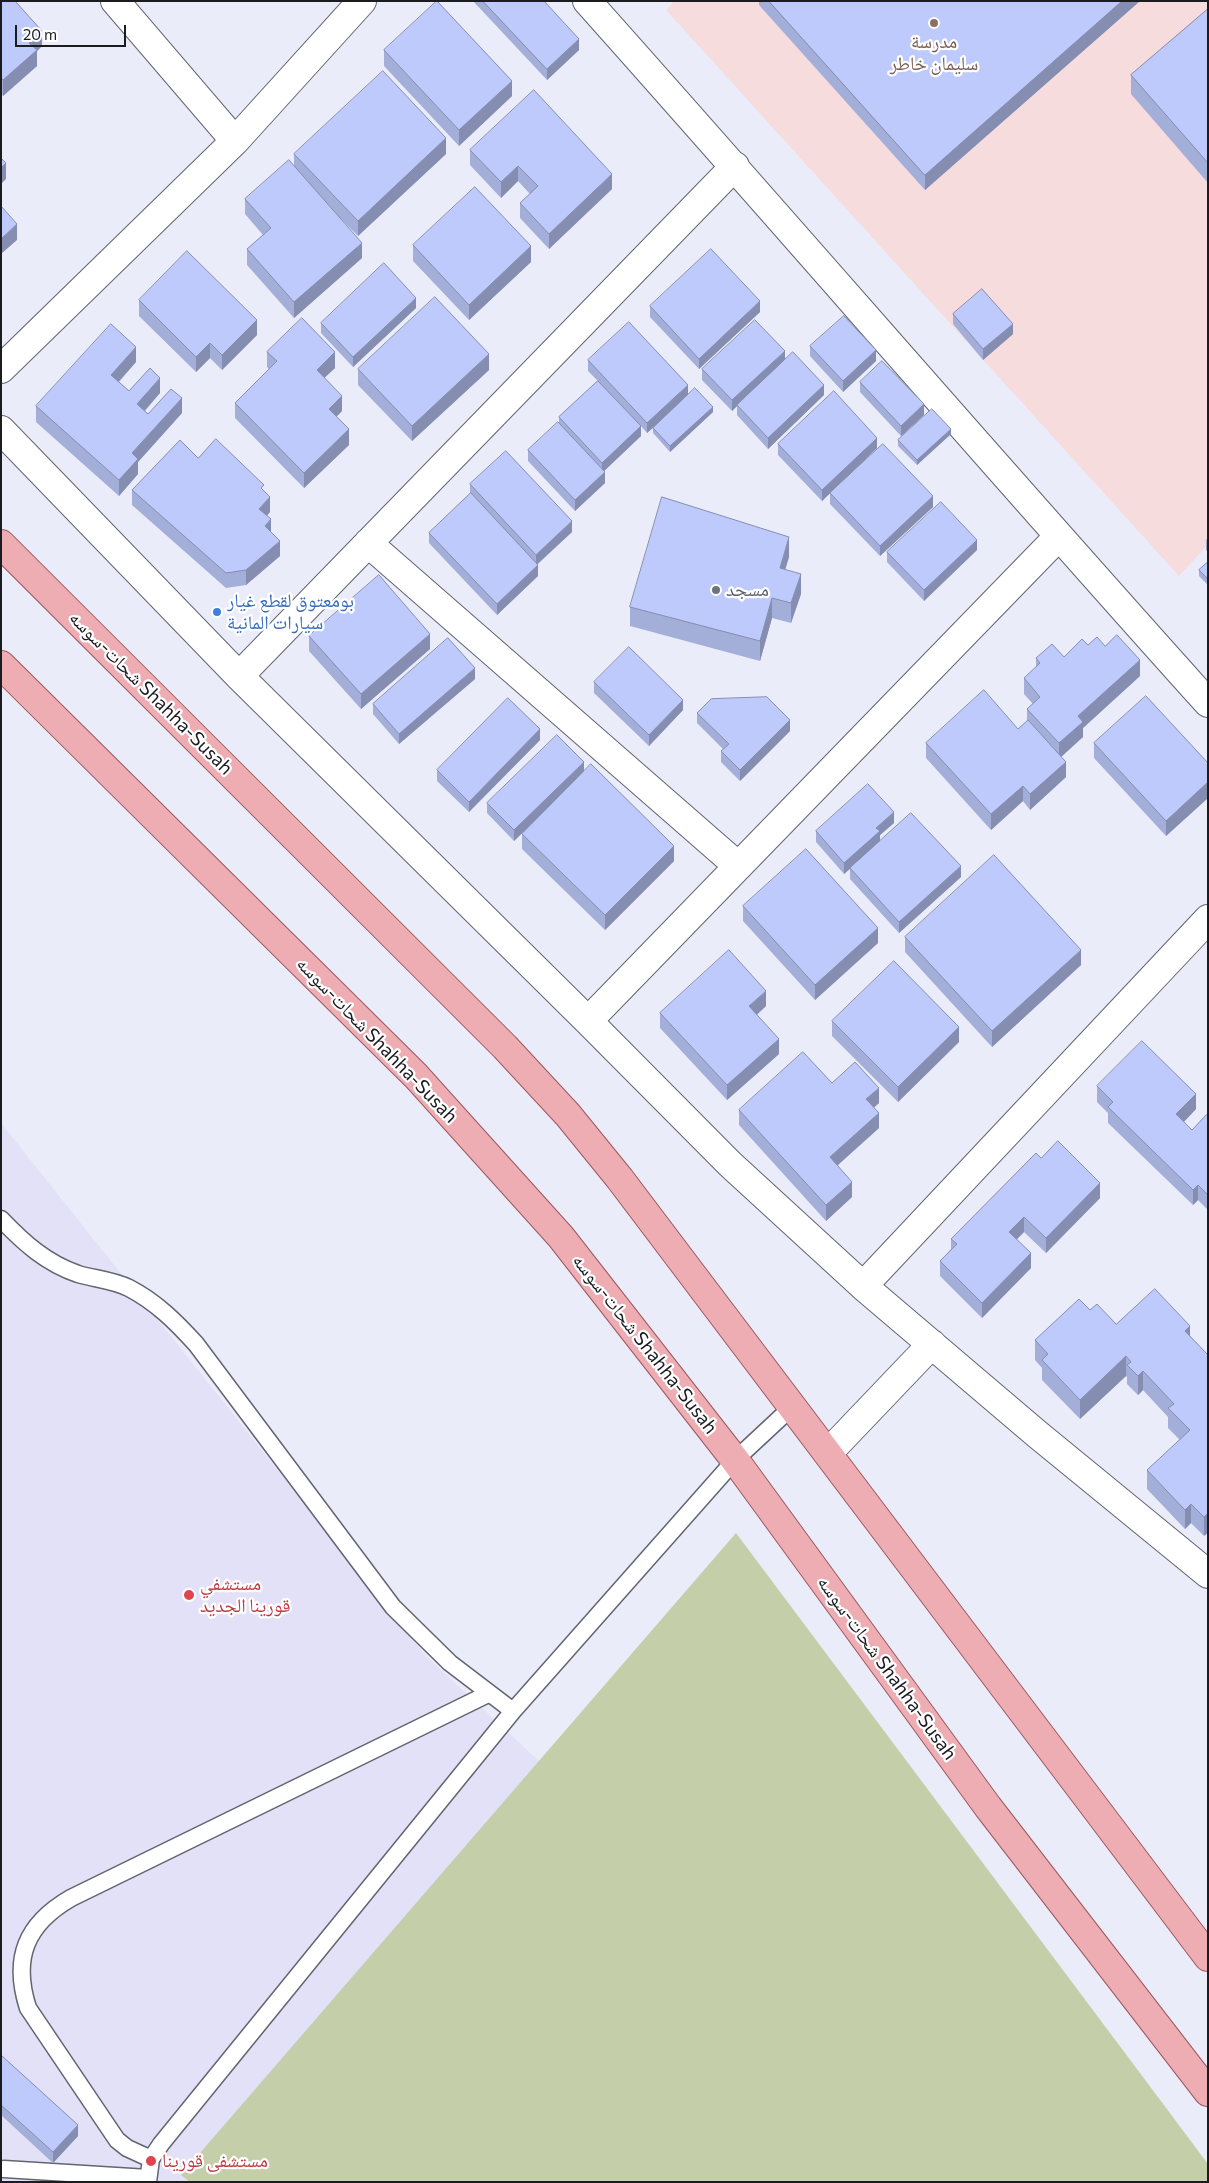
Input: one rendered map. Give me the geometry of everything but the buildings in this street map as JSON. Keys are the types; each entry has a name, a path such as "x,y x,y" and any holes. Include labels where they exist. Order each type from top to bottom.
{"main road":[{"name":"شحات-سوسه Shahha-Susah","path":"1,544 512,1054 568,1115 620,1179 793,1406 1208,1957"},
{"name":"شحات-سوسه Shahha-Susah","path":"1,665 416,1076 561,1237 735,1460 988,1807 1208,2092"}],"street":[{"path":"114,1 235,141"},
{"path":"1,369 235,141 362,1"},
{"path":"587,1 735,166 1058,537 1208,703"},
{"path":"239,676 735,166"},
{"path":"1,430 239,676 730,1164 862,1286 1208,1574"},
{"path":"588,1021 1058,537"},
{"path":"368,544 738,866"},
{"path":"862,1286 1208,918"},
{"path":"828,1453 932,1344"}],"lane":[{"path":"1,1219 22,1241 40,1256 60,1267 80,1274 105,1279 128,1288 153,1303 176,1322 196,1344 393,1607 450,1663 512,1711"},
{"path":"2,2169 148,2180 151,2159 167,2136 512,1711 735,1460 793,1406"},
{"path":"151,2159 127,2148 117,2140 28,2008 22,1990 21,1971 23,1953 30,1936 40,1920 55,1907 71,1898 488,1694"}],"shaded area":[{"path":"674,1 1208,1 1208,545 1179,576 666,10"},
{"name":"مستشفي قورينا الجديد","path":"1,1123 426,1656 539,1761 1208,2164 1208,2182 1,2182"}],"green space":[{"path":"736,1533 1208,2164 1208,2182 190,2182 181,2175"}],"place":[{"name":"مدرسة سليمان خاطر","path":"934,23"},
{"name":"مسجد","path":"716,590"},
{"name":"بومعتوق لقطع غيار سيارات المانية","path":"217,612"},
{"name":"مستشفي قورينا الجديد","path":"189,1595"},
{"name":"مستشفى قورينا","path":"151,2161"}]}
